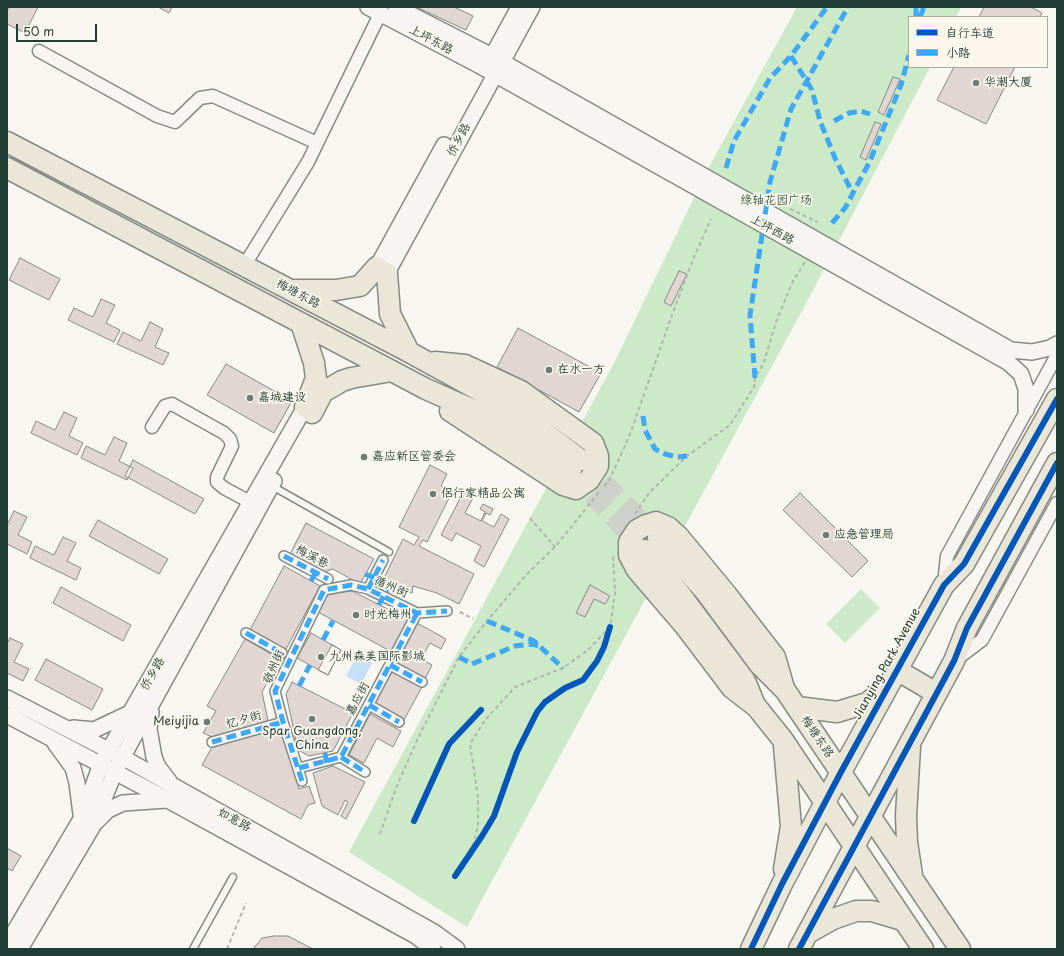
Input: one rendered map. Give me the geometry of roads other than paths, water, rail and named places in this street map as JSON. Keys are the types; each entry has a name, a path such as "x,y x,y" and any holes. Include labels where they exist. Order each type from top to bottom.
{"main road":[{"name":"梅塘东路","path":"7,142 427,361 513,409 576,465 500,422 426,390 7,168"},
{"path":"290,290 336,290 360,286 382,270 390,314 409,352"},
{"path":"301,323 314,363 316,378 308,410"},
{"path":"426,390 449,410 563,485 576,488 589,480 598,466 598,456 593,443 521,391 465,365 427,361"},
{"path":"308,410 323,392 342,381 392,371"},
{"name":"Jianying Park Avenue","path":"751,949 782,884 886,689 944,585 964,564 1057,399"},
{"path":"803,941 910,740 954,661 967,628 1057,462"},
{"path":"755,705 732,688 684,626 637,570 629,555 629,542 637,530 646,524 656,522 668,527 679,537 727,595 775,657 785,690"},
{"name":"梅塘东路","path":"923,949 902,920 783,740 755,705 745,681 680,594 651,544 705,592 760,665 785,690 960,949"},
{"path":"897,670 936,693"},
{"path":"797,706 837,712 867,703 886,689"},
{"path":"782,884 791,826 783,740"},
{"path":"910,740 906,816 907,842 913,881"},
{"path":"803,941 833,919 856,911 872,911 902,920"}],"street":[{"name":"上坪东路","path":"396,7 493,65"},
{"name":"侨乡路","path":"382,270 493,65 519,7"},
{"name":"侨乡路","path":"493,65 532,7"},
{"name":"上坪东路","path":"374,12 493,65"},
{"path":"244,266 308,162 374,12"},
{"path":"39,52 157,116 175,122 200,98 214,96 317,143"},
{"name":"上坪西路","path":"493,65 1010,357"},
{"path":"1026,410 1026,389 1021,374 1010,357 1050,348 1057,344"},
{"path":"944,585 947,556 1057,355"},
{"path":"152,427 165,406 172,404 224,433 230,438 232,446 217,477 217,482 224,488 250,502"},
{"name":"侨乡路","path":"20,949 122,757 272,486 308,410"},
{"name":"侨乡路","path":"7,944 88,821 101,764 250,502 308,410"},
{"path":"954,661 982,640 1057,503"},
{"name":"梅溪巷","path":"284,556 328,579"},
{"path":"368,589 384,560"},
{"name":"循州街","path":"324,590 351,585 368,589 417,613 447,611"},
{"name":"敬州街","path":"302,781 283,722 275,691 324,590"},
{"name":"嘉应街","path":"341,757 417,613"},
{"path":"246,633 282,653"},
{"path":"390,665 422,682"},
{"name":"如意路","path":"7,698 122,757 171,793 416,936 433,949"},
{"path":"50,738 64,754 73,768 88,821 123,803 171,793 154,757 149,729 153,702"},
{"path":"369,705 399,722"},
{"path":"63,726 94,730 130,713"},
{"name":"如意路","path":"7,715 115,771 171,793 434,932 457,949"},
{"name":"忆夕街","path":"212,742 283,722"},
{"path":"299,768 341,757 365,772"}],"lane":[{"path":"272,486 389,552"},
{"path":"193,949 233,877"}],"water":[{"path":"357,656 372,663 361,684 346,676"}],"tunnel":[{"path":"582,461 657,537"},
{"path":"572,472 644,550"}],"place":[{"name":"华潮大厦","path":"976,83"},
{"name":"在水一方","path":"549,370"},
{"name":"嘉城建设","path":"250,398"},
{"name":"嘉应新区管委会","path":"364,457"},
{"name":"侣行家精品公寓","path":"433,494"},
{"name":"应急管理局","path":"826,535"},
{"name":"时光梅州","path":"356,615"},
{"name":"九州森美国际影城","path":"321,657"},
{"name":"Spar Guangdong, China","path":"312,719"},
{"name":"Meiyijia","path":"207,722"}],"park label":[{"name":"绿轴花园广场","path":"776,201"}]}
